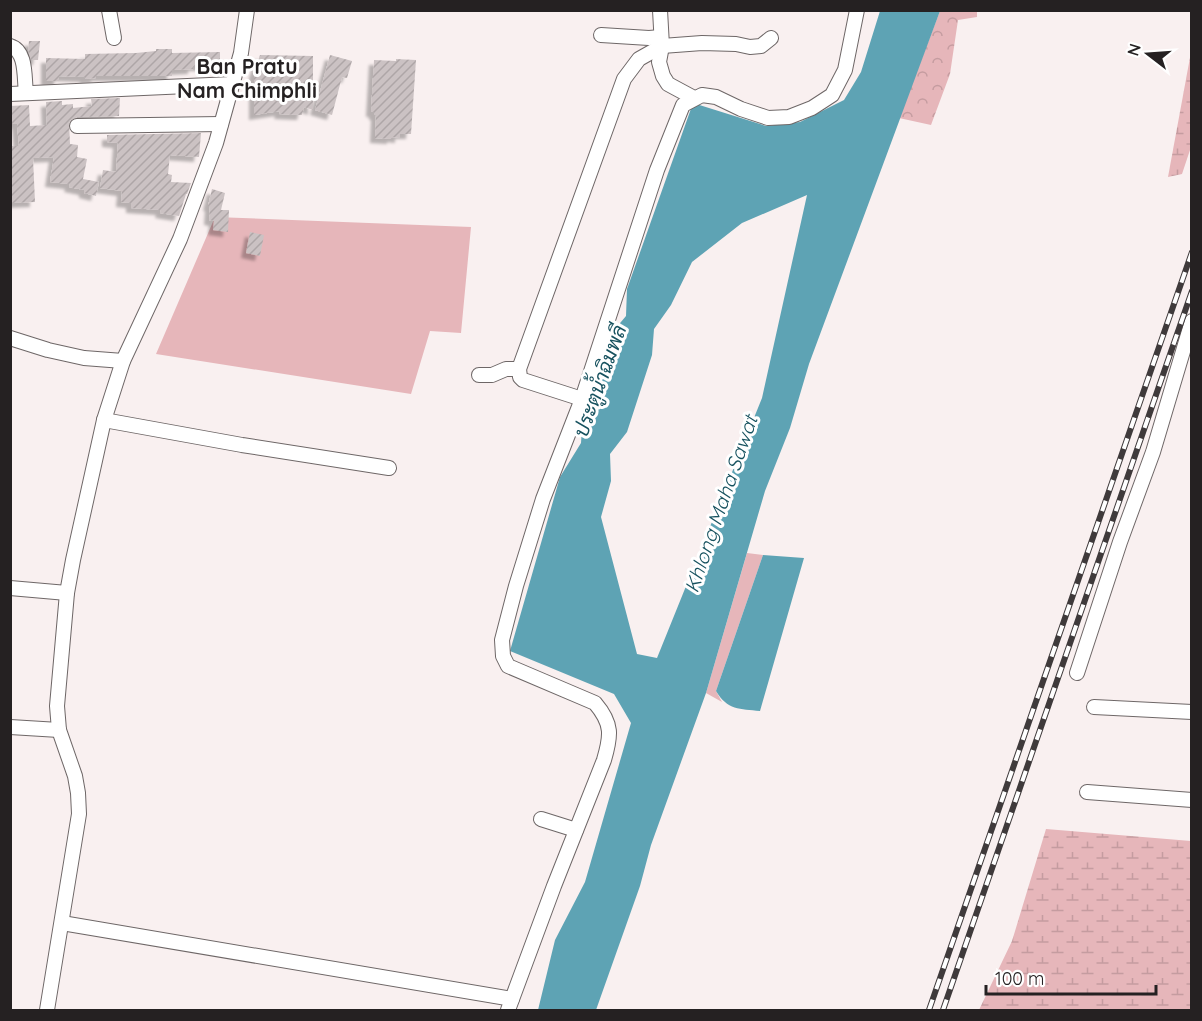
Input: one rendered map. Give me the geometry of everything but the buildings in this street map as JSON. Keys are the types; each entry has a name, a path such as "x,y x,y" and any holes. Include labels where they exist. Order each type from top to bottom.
{"street":[{"path":"109,10 114,38"},
{"path":"47,1011 79,814 73,766 59,730 57,706 67,593 104,420 123,361 180,239 221,124 241,53 247,10"},
{"path":"660,10 662,42 659,62 663,76 668,84 694,98"},
{"path":"62,923 510,1005 610,739 605,714 595,703 508,666 503,656 502,640 543,499 582,399 661,160 683,105 694,98 702,95 716,98 768,118 789,117 812,108 832,95 845,70 857,10"},
{"path":"601,35 662,42 736,44 750,47 761,46 771,38"},
{"path":"582,399 524,380 520,377 519,369 624,79 639,59 662,42"},
{"path":"10,46 18,51 22,59 26,93"},
{"path":"10,94 232,84"},
{"path":"77,126 221,124"},
{"path":"1077,673 1119,542 1153,453 1191,321"},
{"path":"10,338 84,358 123,361"},
{"path":"479,375 492,375 506,369 519,369"},
{"path":"104,420 242,446 389,468"},
{"path":"10,588 67,593"},
{"path":"1094,707 1191,712"},
{"path":"10,727 59,730"},
{"path":"1087,792 1191,800"},
{"path":"541,819 576,830"}],"green space":[{"path":"940,11 977,11 977,17 958,20 950,74 931,125 899,118"},
{"path":"1191,52 1191,147 1182,174 1168,177"},
{"path":"215,217 471,227 461,333 430,331 411,394 156,354"},
{"path":"747,553 763,555 716,691 722,702 706,693"},
{"path":"1046,829 1191,841 1191,1010 979,1010 1012,941"}],"water":[{"path":"880,11 940,11 809,364 790,428 765,491 706,693 651,845 640,886 596,1010 538,1010 555,940 585,882 631,723 614,694 510,651 560,477 581,443 583,413 610,335 626,316 627,289 693,103 766,126 800,122 844,100 861,72","holes":["807,195 762,398 657,658 637,654 601,517 611,481 610,454 627,432 652,355 654,329 671,305 692,262 742,223"]},
{"path":"763,555 804,558 760,711 740,709 729,705 716,691"}],"railway":[{"path":"929,1010 1192,252"},
{"path":"943,1010 1192,291"}],"district":[{"name":"Ban Pratu Nam Chimphli","path":"247,79"}],"water label":[{"name":"ประตูน้ำฉิมพลี","path":"600,381"},
{"name":"Khlong Maha Sawat","path":"721,504"}]}
